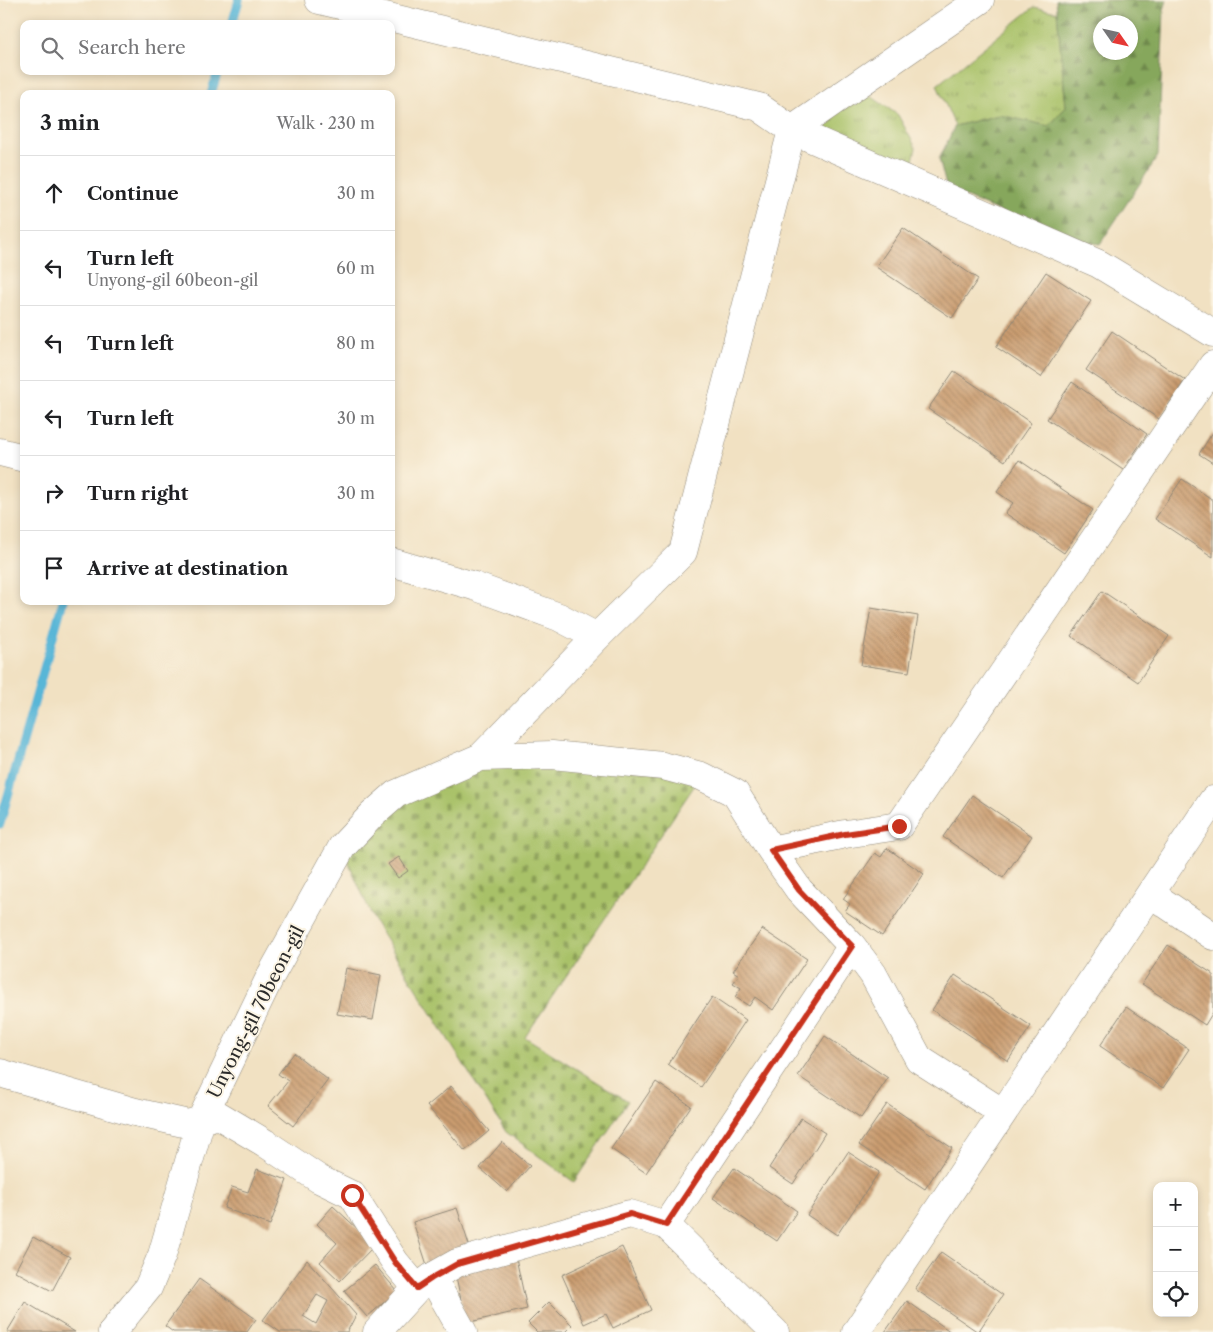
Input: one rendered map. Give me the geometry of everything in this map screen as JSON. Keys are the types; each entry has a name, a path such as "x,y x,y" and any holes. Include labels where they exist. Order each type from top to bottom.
{"street":[{"path":"319,0 759,107 792,130 1099,264 1213,333"},
{"path":"481,757 596,637 683,552 792,130 980,0"},
{"path":"771,850 845,834 899,826 1213,365"},
{"path":"0,452 20,457"},
{"path":"395,563 484,589 559,617 596,637"},
{"path":"481,757 552,755 663,766 702,776 735,793 799,890 852,946 873,974 919,1058 1003,1113"},
{"name":"Unyong-gil 70beon-gil","path":"112,1332 148,1288 162,1255 201,1120 271,975 342,846 372,815 396,794 481,757"},
{"path":"856,1332 1213,800"},
{"path":"1151,894 1213,936"},
{"path":"666,1225 852,946"},
{"path":"0,1073 135,1112 188,1124 218,1115 265,1143 319,1179 352,1195 395,1262 424,1283 463,1332"},
{"path":"377,1332 424,1283 457,1264 630,1214 666,1225 775,1332"}],"green space":[{"path":"1056,0 1167,0 1164,10 1158,156 1100,244 1067,240 947,189 939,159 955,126 999,115 1049,126 1066,107"},
{"path":"1034,7 1057,12 1066,107 1049,126 999,115 955,126 937,85"},
{"path":"856,96 872,97 898,115 916,148 910,173 814,132"},
{"path":"481,757 701,776 525,1037 628,1101 574,1182 506,1132 374,921 342,847 372,815"}],"building":[{"path":"903,228 978,279 952,318 876,267"},
{"path":"1046,272 1091,301 1041,377 996,347"},
{"path":"1112,331 1185,380 1159,419 1086,370"},
{"path":"954,371 1031,423 1005,461 928,409"},
{"path":"1072,382 1147,434 1123,470 1047,419"},
{"path":"1213,432 1213,463 1199,454"},
{"path":"1019,460 1093,510 1064,553 1005,513 1013,503 997,492"},
{"path":"1182,479 1213,500 1213,557 1155,519"},
{"path":"1102,591 1169,636 1138,682 1071,636"},
{"path":"871,608 918,616 909,672 861,665"},
{"path":"972,795 1032,836 1003,878 943,837"},
{"path":"887,848 924,874 882,936 845,911 850,904 843,899 875,853 881,857"},
{"path":"399,857 408,871 398,878 388,864"},
{"path":"762,929 807,959 773,1010 755,997 749,1006 735,997 741,988 733,983 739,975 733,971"},
{"path":"1168,945 1213,974 1213,1012 1205,1025 1142,984"},
{"path":"346,968 381,975 373,1020 337,1014"},
{"path":"955,975 1031,1026 1008,1061 932,1010"},
{"path":"712,997 746,1020 701,1087 668,1064"},
{"path":"1126,1007 1189,1049 1163,1088 1100,1046"},
{"path":"825,1036 888,1078 861,1118 798,1076"},
{"path":"294,1053 328,1080 293,1126 268,1106 288,1081 278,1074"},
{"path":"656,1082 691,1106 646,1173 611,1149"},
{"path":"451,1086 489,1131 465,1151 427,1106"},
{"path":"887,1104 952,1148 925,1189 859,1145"},
{"path":"801,1118 825,1133 793,1184 769,1168"},
{"path":"502,1142 530,1166 507,1192 480,1168"},
{"path":"848,1152 879,1172 837,1235 807,1215"},
{"path":"734,1168 797,1211 777,1241 713,1198"},
{"path":"257,1169 287,1180 270,1225 224,1208 232,1187 248,1192"},
{"path":"333,1206 375,1245 340,1281 320,1262 337,1243 317,1224"},
{"path":"457,1208 471,1251 427,1265 413,1222"},
{"path":"33,1237 70,1257 52,1291 15,1271"},
{"path":"622,1247 651,1310 613,1328 606,1314 584,1324 562,1275"},
{"path":"941,1252 1003,1295 978,1332 915,1289"},
{"path":"516,1258 527,1309 466,1323 455,1272"},
{"path":"307,1260 356,1315 347,1332 280,1332 263,1320","holes":["317,1295 328,1301 316,1324 303,1316"]},
{"path":"375,1265 397,1291 367,1317 344,1291"},
{"path":"199,1279 256,1319 247,1332 173,1332 165,1326"},
{"path":"907,1301 951,1332 885,1332"},
{"path":"25,1302 75,1332 7,1332"},
{"path":"549,1302 572,1325 565,1332 537,1332 528,1323"}],"waterway":[{"path":"233,20 239,0"},
{"path":"212,90 217,75"},
{"path":"0,824 62,605"}],"route":[{"path":"352,1195 395,1262 417,1288 457,1264 630,1214 666,1225 852,946 799,890 771,850 845,834 899,826"}]}
